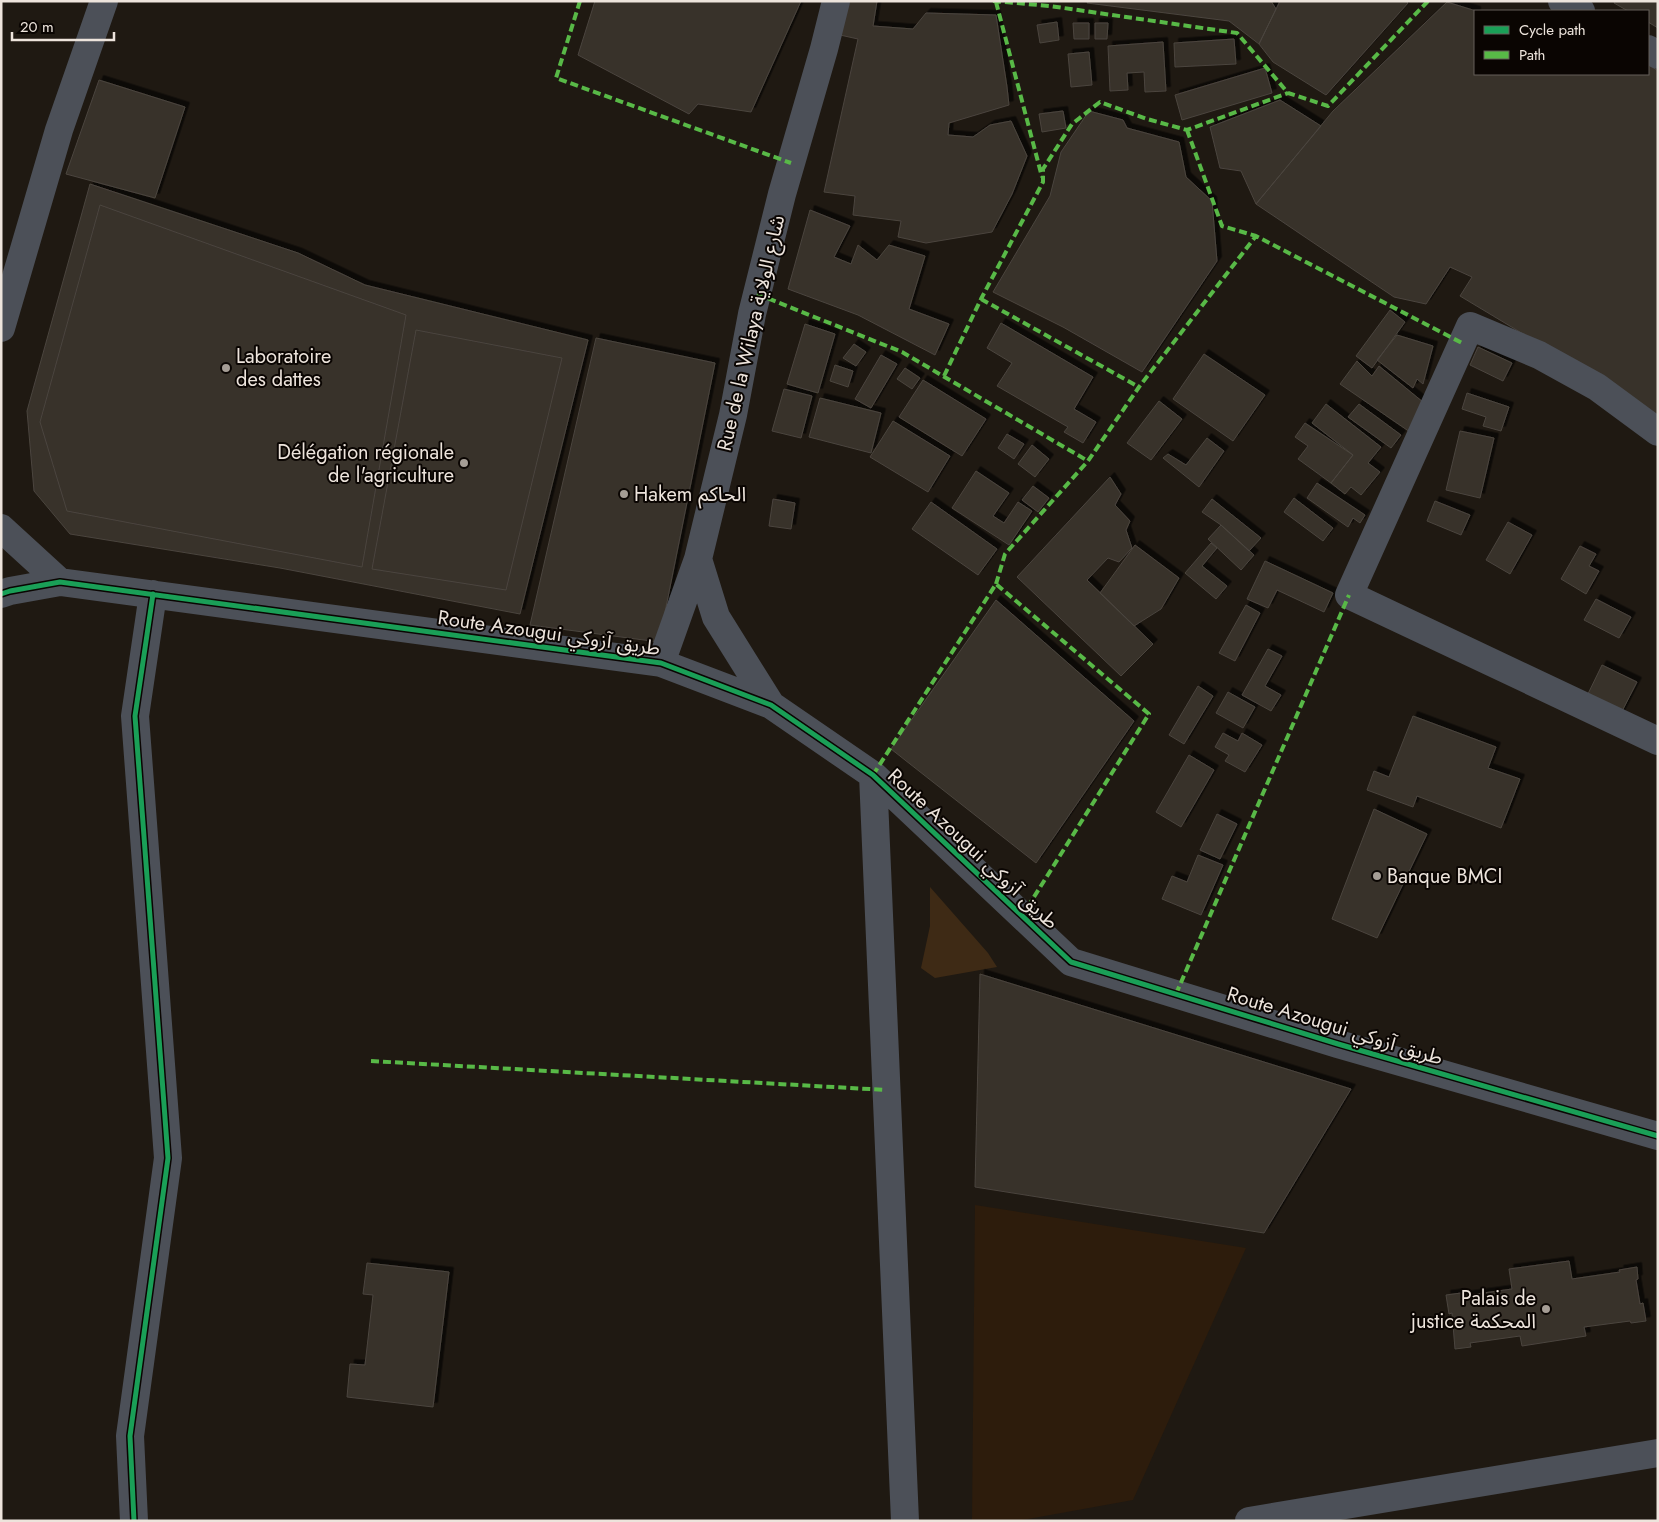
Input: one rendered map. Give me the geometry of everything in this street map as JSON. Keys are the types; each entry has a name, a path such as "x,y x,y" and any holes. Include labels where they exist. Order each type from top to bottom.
{"street":[{"path":"1,328 59,130 104,1"},
{"name":"Rue de la Wilaya شارع الولاية","path":"661,662 698,560 733,415 752,314 782,194 836,1"},
{"path":"1562,1 1579,10"},
{"path":"1658,432 1598,387 1539,355 1470,326 1349,595 1658,740"},
{"path":"1,528 60,582"},
{"path":"698,560 716,617 771,705"},
{"name":"Route Azougui طريق آزوكي","path":"1,594 60,582 661,662 771,705 873,775 1071,962 1338,1044 1658,1136"},
{"path":"134,1521 130,1436 168,1158 135,716 153,594"},
{"path":"873,775 905,1521"},
{"path":"1249,1521 1658,1453"}],"shaded area":[{"path":"930,887 988,953 997,967 935,978 921,968 930,926"},
{"path":"975,1205 1246,1248 1133,1500 1017,1521 972,1521"}],"building":[{"path":"595,1 801,1 751,112 698,104 689,114 578,55"},
{"path":"847,1 877,1 873,26 913,29 926,13 996,15 1009,105 949,123 948,135 973,137 990,125 1011,121 1027,156 1012,194 992,232 926,243 898,237 901,221 853,215 855,196 824,192 858,39 840,35"},
{"path":"1088,1 1271,1 1276,9 1259,44 1229,21 1087,3"},
{"path":"1280,1 1406,1 1408,3 1326,95 1273,62 1259,44"},
{"path":"1615,1 1658,1 1658,28 1649,23 1649,10 1626,10 1614,3"},
{"path":"1447,2 1474,10 1474,75 1649,75 1649,65 1658,71 1658,415 1460,296 1472,277 1450,267 1426,304 1394,297 1256,204 1333,111"},
{"path":"1057,22 1059,40 1040,43 1037,25"},
{"path":"1073,23 1089,23 1089,39 1074,39"},
{"path":"1095,23 1108,23 1107,39 1095,39"},
{"path":"1234,39 1236,64 1175,67 1174,43"},
{"path":"1163,42 1166,91 1145,92 1144,72 1127,73 1128,90 1110,91 1108,46"},
{"path":"1089,52 1092,85 1071,87 1068,54"},
{"path":"1265,68 1272,93 1182,120 1175,95"},
{"path":"99,80 185,107 155,198 66,174"},
{"path":"1280,100 1321,126 1256,204 1241,171 1220,168 1210,127"},
{"path":"1063,111 1066,128 1042,132 1039,114"},
{"path":"1089,111 1123,120 1127,128 1179,142 1186,177 1212,201 1217,261 1142,372 1063,327 993,292 1050,196 1061,152"},
{"path":"90,184 298,253 365,285 588,340 520,614 280,568 70,534 34,491 27,411"},
{"name":"Laboratoire des dattes","path":"100,205 406,315 362,567 67,511 40,422"},
{"path":"810,210 850,226 834,257 851,264 858,245 877,260 889,245 925,256 909,309 949,324 935,355 858,315 788,289"},
{"path":"1390,310 1405,322 1372,368 1356,356"},
{"path":"1001,323 1093,377 1074,409 1096,422 1083,443 1064,432 1068,427 997,386 1012,363 987,348"},
{"path":"805,324 835,334 818,393 787,384"},
{"name":"Délégation régionale de l'agriculture","path":"416,330 562,358 506,590 372,569"},
{"path":"1397,335 1433,346 1423,384 1417,379 1413,388 1377,360"},
{"name":"Hakem الحاكم","path":"596,338 715,363 659,642 530,625"},
{"path":"854,344 866,352 856,366 843,358"},
{"path":"1478,347 1512,363 1503,381 1470,365"},
{"path":"1204,354 1265,395 1233,441 1173,399"},
{"path":"881,355 897,364 871,408 855,399"},
{"path":"1357,361 1372,376 1379,366 1429,407 1410,432 1340,384"},
{"path":"835,365 853,371 848,387 830,381"},
{"path":"905,368 920,378 912,389 897,379"},
{"path":"923,380 986,419 962,456 899,417"},
{"path":"784,389 812,396 801,438 772,431"},
{"path":"1467,393 1509,407 1501,431 1483,426 1486,417 1462,409"},
{"path":"820,398 881,413 871,453 809,437"},
{"path":"1159,401 1182,419 1151,460 1127,443"},
{"path":"1326,404 1381,447 1368,463 1380,472 1361,495 1351,487 1345,494 1331,483 1353,455 1312,423"},
{"path":"1359,404 1401,435 1391,448 1348,417"},
{"path":"893,421 950,456 928,492 870,457"},
{"path":"1305,423 1353,455 1331,483 1298,459 1308,446 1295,437"},
{"path":"1460,431 1494,438 1480,498 1446,490"},
{"path":"1007,434 1024,444 1014,459 998,448"},
{"path":"1207,438 1224,451 1199,487 1163,458 1168,454 1186,465"},
{"path":"1032,445 1049,459 1035,477 1018,464"},
{"path":"976,471 1009,493 993,516 1004,523 1018,502 1032,511 1009,545 952,508"},
{"path":"1110,477 1121,494 1115,505 1130,521 1126,530 1132,548 1119,562 1108,558 1087,580 1153,644 1121,676 1017,577"},
{"path":"1317,483 1365,515 1360,523 1353,518 1348,527 1307,498"},
{"path":"1033,486 1049,498 1038,512 1022,500"},
{"path":"1294,498 1333,528 1323,541 1284,512"},
{"path":"773,499 795,503 791,529 769,526"},
{"path":"1212,499 1261,538 1249,551 1221,525 1202,512"},
{"path":"1435,501 1470,515 1461,535 1427,521"},
{"path":"931,502 997,549 978,575 912,529"},
{"path":"1508,522 1532,535 1510,574 1486,560"},
{"path":"1221,525 1254,555 1241,570 1208,539"},
{"path":"1211,543 1217,548 1202,566 1227,586 1216,599 1185,573"},
{"path":"1135,545 1179,578 1161,609 1134,626 1100,593"},
{"path":"1580,546 1596,554 1589,566 1599,571 1586,594 1561,579"},
{"path":"1265,561 1333,593 1324,612 1277,590 1268,608 1247,599"},
{"path":"1596,599 1631,617 1619,638 1584,620"},
{"path":"996,600 1134,721 1036,863 891,749"},
{"path":"1246,605 1260,613 1235,661 1219,653"},
{"path":"1268,649 1282,656 1265,686 1281,695 1271,711 1242,695"},
{"path":"1602,665 1637,682 1619,717 1585,700"},
{"path":"1198,686 1213,696 1184,744 1169,735"},
{"path":"1228,692 1255,707 1243,728 1216,713"},
{"path":"1413,716 1496,747 1488,768 1520,779 1501,828 1417,796 1413,807 1367,790 1374,771 1389,777"},
{"path":"1223,733 1238,741 1242,733 1262,745 1245,772 1225,761 1229,755 1215,747"},
{"path":"1189,755 1214,770 1181,827 1156,812"},
{"name":"Banque BMCI","path":"1374,809 1427,834 1377,938 1332,919"},
{"path":"1217,814 1237,824 1220,859 1200,850"},
{"path":"1198,855 1223,865 1201,915 1162,899 1172,876 1187,882"},
{"path":"980,974 1351,1089 1264,1233 975,1187"},
{"name":"Palais de justice المحكمة","path":"1569,1261 1572,1279 1620,1272 1619,1270 1637,1267 1638,1279 1636,1280 1640,1304 1643,1303 1646,1321 1631,1323 1630,1321 1584,1327 1586,1336 1522,1346 1520,1336 1470,1343 1471,1347 1455,1349 1452,1313 1449,1314 1446,1295 1461,1293 1462,1296 1512,1289 1509,1269"},
{"path":"367,1263 449,1272 433,1407 347,1397 350,1364 365,1365 373,1295 363,1294"}],"marked path":[{"path":"580,1 556,78 791,163"},
{"path":"993,1 1050,6 1237,33 1288,93 1328,106 1428,1"},
{"path":"996,2 1042,177"},
{"path":"944,376 981,299 1043,182 1043,169 1072,124 1100,102 1147,119 1187,130 1288,93"},
{"path":"1187,130 1222,226 1256,236"},
{"path":"996,584 1005,554 1088,461 1139,387 1256,236 1462,343"},
{"path":"757,294 902,352 1088,461"},
{"path":"981,299 1139,387"},
{"path":"873,775 996,584 1149,714 1022,916"},
{"path":"1176,994 1349,595"},
{"path":"371,1061 886,1090"}],"cycle path":[{"path":"1,594 60,582 661,663 771,705 873,775 1071,962 1338,1044 1658,1136"},
{"path":"134,1521 130,1436 168,1158 135,716 153,594"}],"place":[{"name":"Laboratoire des dattes","path":"226,368"},
{"name":"Délégation régionale de l'agriculture","path":"464,463"},
{"name":"Hakem الحاكم","path":"624,494"},
{"name":"Banque BMCI","path":"1377,876"},
{"name":"Palais de justice المحكمة","path":"1546,1309"}]}
